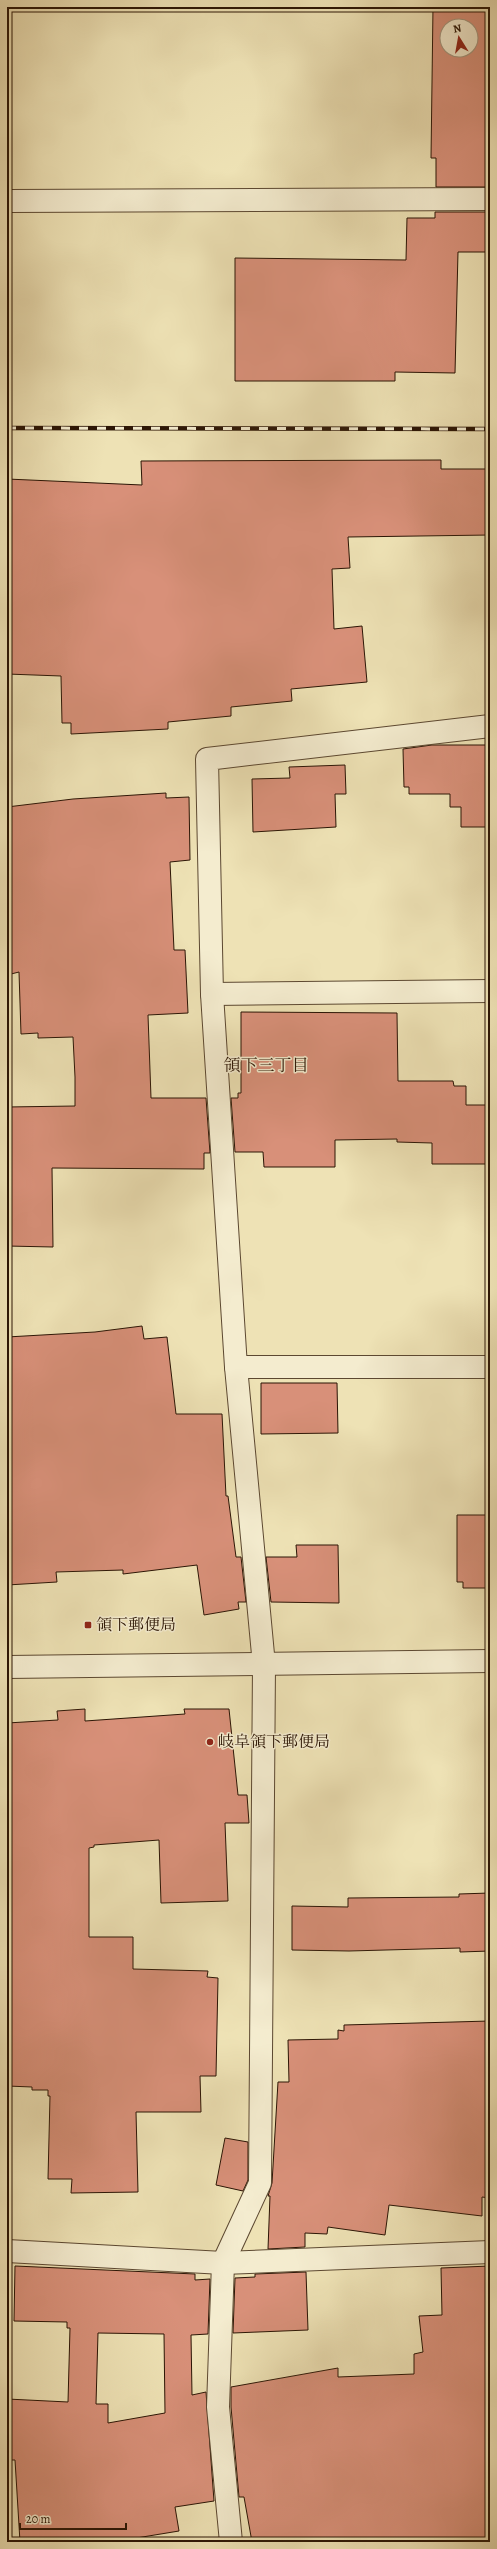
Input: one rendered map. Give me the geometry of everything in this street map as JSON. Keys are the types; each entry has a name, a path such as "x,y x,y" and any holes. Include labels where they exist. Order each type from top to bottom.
{"street":[{"path":"7,200 490,199"},
{"path":"231,2542 218,2407 223,2263 260,2184 264,1665 236,1367 212,994 207,759 490,726"},
{"path":"212,994 490,992"},
{"path":"236,1367 490,1367"},
{"path":"7,1667 490,1661"},
{"path":"7,2251 223,2263 490,2252"}],"building":[{"path":"433,7 490,7 490,187 436,187 436,158 431,158"},
{"path":"435,212 490,212 490,252 458,252 455,373 395,372 395,381 235,381 235,258 406,260 407,218 435,218"},
{"path":"441,460 441,469 490,469 490,535 348,537 350,568 332,569 334,629 362,626 367,682 291,689 292,701 231,707 231,716 168,722 168,729 71,734 71,723 62,723 61,676 7,674 7,479 142,485 141,461"},
{"path":"432,745 489,745 489,827 461,827 461,807 450,807 450,794 409,794 409,787 404,787 403,749"},
{"path":"345,765 346,794 335,794 336,827 253,832 252,779 290,778 289,767"},
{"path":"166,793 166,798 189,797 190,860 170,862 174,950 185,950 188,1013 148,1015 151,1098 206,1098 210,1153 204,1153 204,1169 52,1168 53,1247 7,1246 7,1107 75,1106 75,1077 73,1037 38,1038 38,1033 21,1034 19,972 7,975 7,807 73,799"},
{"path":"241,1012 397,1013 398,1081 453,1081 454,1086 466,1086 466,1105 490,1105 490,1164 432,1164 432,1143 397,1142 397,1139 335,1140 335,1167 264,1167 263,1152 235,1152 231,1098 238,1098 238,1093 241,1093"},
{"path":"142,1326 144,1339 167,1337 176,1414 222,1414 226,1496 228,1496 236,1557 241,1557 246,1602 238,1602 239,1609 204,1615 197,1565 123,1574 123,1570 56,1572 57,1582 7,1585 7,1337 95,1332"},
{"path":"261,1383 337,1383 338,1433 261,1434"},
{"path":"457,1515 490,1515 490,1588 463,1588 463,1582 457,1582"},
{"path":"296,1545 338,1545 339,1603 271,1602 266,1557 297,1557"},
{"path":"85,1709 85,1721 185,1714 184,1709 229,1709 238,1795 247,1795 249,1823 225,1823 228,1901 161,1903 159,1840 94,1845 94,1847 89,1848 89,1937 133,1937 133,1969 208,1971 207,1977 218,1978 216,2076 200,2076 201,2112 136,2112 138,2192 71,2193 72,2179 48,2179 50,2096 48,2096 48,2090 32,2090 32,2087 7,2086 7,1723 58,1720 57,1711"},
{"path":"490,1893 490,1951 460,1952 460,1948 349,1951 292,1950 292,1906 348,1907 348,1898 459,1897 459,1894"},
{"path":"490,2021 490,2198 482,2197 482,2216 389,2205 385,2235 328,2227 327,2234 305,2233 305,2247 268,2249 270,2196 268,2196 272,2183 278,2082 289,2082 288,2040 338,2039 338,2030 344,2031 344,2025"},
{"path":"225,2138 248,2142 248,2180 243,2191 216,2185"},
{"path":"15,2266 195,2274 195,2280 210,2279 208,2334 191,2335 192,2395 206,2392 214,2501 175,2507 179,2531 112,2542 20,2542 15,2460 7,2460 7,2399 68,2402 70,2328 67,2328 67,2322 14,2321","holes":["98,2333 164,2334 165,2413 108,2423 108,2404 96,2404"]},
{"path":"490,2266 490,2542 252,2542 244,2497 239,2497 231,2407 231,2387 338,2368 338,2377 414,2374 414,2354 423,2352 419,2316 442,2315 441,2268"},
{"path":"306,2272 308,2330 233,2333 235,2278 255,2277 255,2274"}],"railway":[{"path":"7,428 490,429"}],"place":[{"name":"領下郵便局","path":"88,1625"},
{"name":"岐阜領下郵便局","path":"210,1742"}],"district":[{"name":"領下三丁目","path":"266,1065"}]}
